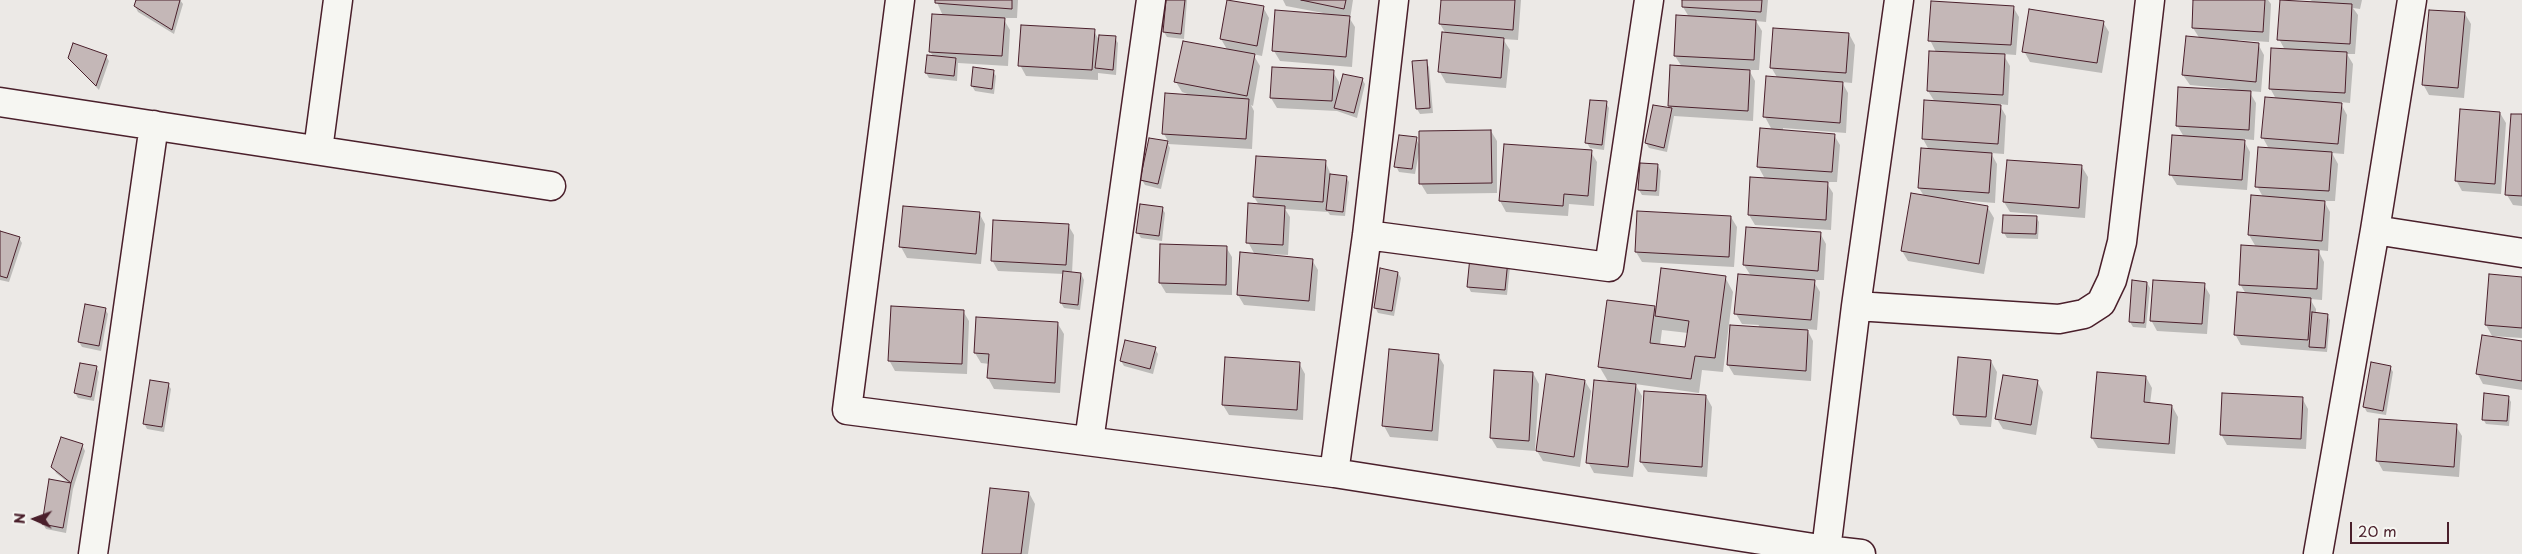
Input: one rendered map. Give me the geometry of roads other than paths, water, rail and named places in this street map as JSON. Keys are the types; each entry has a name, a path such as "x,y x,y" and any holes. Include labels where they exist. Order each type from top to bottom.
{"street":[{"path":"318,150 338,0"},
{"path":"900,0 847,410 1334,473 1861,554"},
{"path":"1089,441 1151,0"},
{"path":"1334,473 1367,235 1394,0"},
{"path":"1367,235 1609,267 1648,0"},
{"path":"1826,550 1856,306 1899,0"},
{"path":"1856,306 2059,319 2084,314 2101,303 2112,280 2122,242 2150,0"},
{"path":"2318,554 2375,230 2412,0"},
{"path":"0,102 551,186"},
{"path":"93,554 154,126"},
{"path":"2375,230 2522,253"}]}
